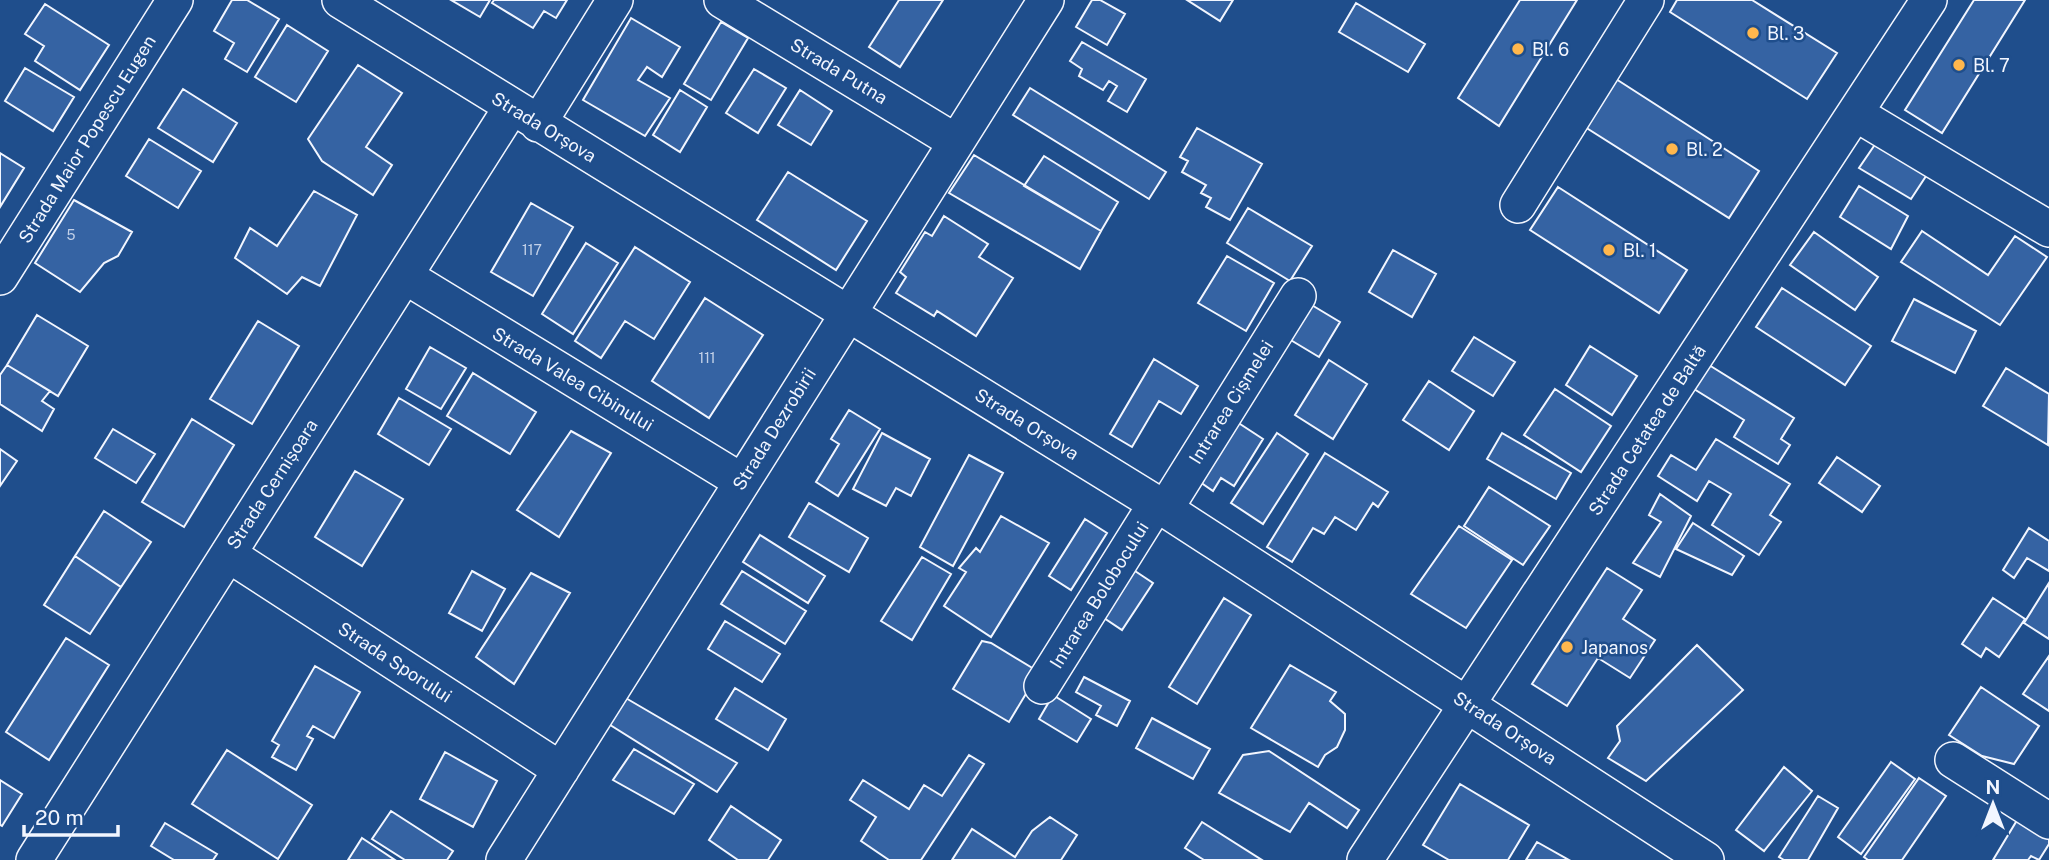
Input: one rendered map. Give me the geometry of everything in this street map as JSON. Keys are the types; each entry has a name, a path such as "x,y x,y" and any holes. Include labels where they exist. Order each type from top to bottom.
{"street":[{"name":"Strada Maior Popescu Eugen","path":"0,277 175,0"},
{"name":"Strada Orșova","path":"340,0 1161,506 1706,860"},
{"name":"Strada Cernișoara","path":"34,860 405,276 615,0"},
{"name":"Strada Putna","path":"722,0 956,142"},
{"name":"Strada Dezrobirii","path":"504,860 1046,0"},
{"path":"1518,205 1646,0"},
{"name":"Strada Cetatea de Baltă","path":"1365,860 1929,0"},
{"path":"1855,113 2049,229"},
{"name":"Strada Valea Cibinului","path":"405,276 741,481"},
{"name":"Intrarea Cișmelei","path":"1161,506 1298,296"},
{"name":"Intrarea Bolobocului","path":"1042,686 1161,506"},
{"name":"Strada Sporului","path":"228,554 561,770"},
{"path":"1953,760 2049,821"}],"building":[{"path":"232,0 247,0 279,19 247,72 225,59 234,43 214,31"},
{"path":"451,0 490,0 480,17"},
{"path":"494,0 567,0 556,18 544,11 533,28 492,3"},
{"path":"899,0 943,0 900,67 869,47"},
{"path":"1092,0 1100,0 1125,14 1107,45 1076,27"},
{"path":"1187,0 1233,0 1220,21"},
{"name":"Bl. 6","path":"1520,0 1577,0 1499,126 1458,98"},
{"name":"Bl. 3","path":"1677,0 1752,0 1837,53 1807,99 1670,12"},
{"name":"Bl. 7","path":"1974,0 2025,0 1942,133 1905,110"},
{"path":"1356,3 1425,44 1408,72 1339,32"},
{"path":"45,4 109,45 80,90 35,61 44,46 25,34"},
{"path":"631,18 680,47 662,77 647,67 638,80 670,98 645,136 583,100"},
{"path":"721,22 748,38 711,100 684,84"},
{"path":"287,25 328,51 296,102 255,77"},
{"path":"1082,42 1146,79 1127,112 1108,101 1117,86 1109,81 1103,90 1079,76 1082,69 1070,61"},
{"path":"358,65 402,93 366,147 392,165 373,195 322,161 308,139"},
{"path":"25,68 74,97 53,131 5,101"},
{"path":"754,69 786,88 758,133 726,113"},
{"name":"Bl. 2","path":"1616,79 1759,171 1729,218 1585,127"},
{"path":"1030,88 1166,172 1149,199 1013,115"},
{"path":"183,89 237,123 213,162 158,128"},
{"path":"680,90 707,107 680,152 653,135"},
{"path":"800,90 832,111 811,145 778,125"},
{"path":"1197,128 1262,164 1230,220 1206,207 1211,198 1201,193 1206,185 1182,172 1188,161 1180,157"},
{"path":"149,139 201,171 178,208 126,176"},
{"path":"1876,143 1928,173 1911,199 1859,168"},
{"path":"0,153 24,168 0,207"},
{"path":"974,155 1101,231 1080,269 949,193"},
{"path":"1044,156 1118,202 1101,231 1024,186"},
{"path":"788,172 867,221 836,270 757,220"},
{"path":"1859,186 1908,216 1891,249 1840,217"},
{"name":"Bl. 1","path":"1558,187 1687,270 1659,313 1530,230"},
{"path":"314,191 357,215 320,286 302,277 287,294 235,258 250,228 277,246"},
{"path":"74,200 132,232 118,256 104,263 80,292 35,263"},
{"path":"531,203 573,227 533,296 491,272"},
{"path":"1248,208 1312,246 1290,281 1227,243"},
{"path":"944,216 988,244 979,257 1013,278 976,336 937,311 934,316 896,293 906,277 900,272 925,232 932,236"},
{"path":"1922,231 1988,275 2015,236 2047,257 2000,325 1901,262"},
{"path":"1814,232 1878,277 1855,310 1790,265"},
{"path":"586,243 618,263 573,334 542,314"},
{"path":"635,247 690,282 654,339 625,321 601,358 575,341"},
{"path":"1393,250 1436,274 1412,317 1369,292"},
{"path":"1227,256 1274,283 1246,331 1198,303"},
{"path":"1782,288 1871,346 1845,385 1756,327"},
{"path":"705,298 763,335 709,418 652,381"},
{"path":"1914,299 1976,331 1955,373 1892,341"},
{"path":"1310,304 1340,322 1319,357 1289,339"},
{"path":"37,315 88,346 58,396 7,365"},
{"path":"258,321 299,346 252,424 210,399"},
{"path":"1474,337 1515,362 1493,396 1452,371"},
{"path":"1590,346 1637,376 1612,415 1566,385"},
{"path":"430,347 466,368 441,409 406,389"},
{"path":"1154,359 1198,386 1181,414 1159,401 1132,447 1110,434"},
{"path":"1329,360 1367,384 1333,439 1295,415"},
{"path":"7,365 50,391 42,401 54,409 42,431 0,404 0,375"},
{"path":"1709,365 1794,418 1781,439 1790,445 1778,464 1734,437 1744,420 1694,389"},
{"path":"2006,368 2049,394 2048,445 1983,406"},
{"path":"473,373 536,412 510,454 447,416"},
{"path":"1429,381 1474,411 1449,450 1403,420"},
{"path":"1555,389 1611,426 1581,472 1524,435"},
{"path":"399,398 451,429 429,465 378,434"},
{"path":"849,410 880,429 838,496 816,482 839,444 831,439"},
{"path":"192,419 234,445 184,527 142,502"},
{"path":"1237,422 1263,439 1234,486 1221,478 1213,491 1200,482"},
{"path":"113,429 155,454 136,483 95,458"},
{"path":"571,431 611,453 559,537 517,510"},
{"path":"882,433 930,459 911,496 896,488 886,506 853,489"},
{"path":"1277,433 1308,454 1263,524 1231,503"},
{"path":"1502,433 1571,473 1556,499 1487,459"},
{"path":"1716,439 1790,484 1770,515 1781,522 1759,555 1712,525 1731,494 1709,481 1697,501 1658,476 1671,455 1696,470"},
{"path":"0,449 17,461 0,486"},
{"path":"1325,453 1388,492 1378,507 1373,503 1356,530 1335,517 1324,534 1313,528 1292,562 1267,547"},
{"path":"969,455 1003,473 953,566 920,547"},
{"path":"1837,457 1880,486 1862,512 1819,483"},
{"path":"355,471 403,499 362,566 315,537"},
{"path":"1489,487 1550,526 1523,565 1464,526"},
{"path":"1660,494 1691,516 1660,577 1633,563 1661,522 1649,515"},
{"path":"809,503 868,538 849,572 789,537"},
{"path":"104,511 151,542 121,587 75,556"},
{"path":"1001,516 1049,543 991,637 944,606 966,572 959,568 976,548 980,552"},
{"path":"1085,519 1107,533 1071,590 1049,576"},
{"path":"1693,523 1744,556 1732,575 1676,549"},
{"path":"1459,526 1512,560 1466,628 1411,594"},
{"path":"2029,528 2049,541 2049,571 2027,558 2014,578 2003,570"},
{"path":"760,535 825,576 808,603 743,562"},
{"path":"75,556 121,587 90,634 44,605"},
{"path":"922,557 951,574 912,640 881,621"},
{"path":"1129,567 1153,583 1122,630 1098,614"},
{"path":"1607,568 1642,590 1623,619 1655,640 1630,678 1598,658 1567,706 1532,684"},
{"path":"472,571 505,589 482,631 449,613"},
{"path":"742,571 806,611 785,644 721,604"},
{"path":"531,573 570,593 514,684 476,657"},
{"path":"2049,583 2049,639 2024,623"},
{"path":"1224,598 1251,615 1197,704 1169,687"},
{"path":"1993,598 2025,619 1999,657 1986,648 1981,657 1962,644"},
{"path":"725,621 780,654 762,682 708,649"},
{"path":"66,638 109,665 49,760 6,732"},
{"path":"982,641 991,643 1039,672 1009,722 953,689"},
{"path":"1697,645 1743,690 1646,781 1608,758 1620,741 1617,726"},
{"path":"2049,656 2049,711 2023,694"},
{"path":"1290,665 1336,692 1330,701 1345,714 1345,730 1337,747 1325,755 1318,767 1251,728"},
{"path":"315,666 360,692 334,738 313,726 307,736 313,739 296,770 272,757 279,745 272,741"},
{"path":"1084,677 1130,701 1117,726 1096,715 1101,706 1076,692"},
{"path":"1981,687 2039,726 2014,764 1982,756 1949,735"},
{"path":"735,688 786,719 768,750 716,719"},
{"path":"1053,695 1091,719 1077,742 1039,719"},
{"path":"624,697 737,763 717,792 607,723"},
{"path":"1152,718 1210,749 1193,779 1136,748"},
{"path":"634,749 694,784 674,814 613,780"},
{"path":"227,750 312,805 278,859 192,804"},
{"path":"1269,751 1359,810 1347,828 1309,803 1290,832 1219,793 1243,755"},
{"path":"445,752 497,781 473,827 420,799"},
{"path":"969,755 984,764 921,860 889,860 861,841 876,817 850,800 863,780 909,809 924,785 942,796"},
{"path":"1891,762 1915,779 1861,854 1838,837"},
{"path":"1784,767 1812,791 1764,851 1736,830"},
{"path":"1919,778 1946,796 1902,860 1868,860 1864,857"},
{"path":"0,780 22,794 2,826 0,825"},
{"path":"1460,784 1529,825 1508,860 1449,860 1423,845"},
{"path":"1818,796 1838,808 1808,860 1784,860 1779,857"},
{"path":"731,806 781,840 768,860 738,860 709,840"},
{"path":"391,811 453,851 447,860 405,860 372,839"},
{"path":"1050,817 1077,835 1061,860 952,860 972,829 1015,857 1032,831"},
{"path":"2019,817 2049,836 2049,844 2039,860 2031,856 2028,860 1993,860"},
{"path":"1202,822 1262,860 1204,860 1185,848"},
{"path":"165,823 217,854 213,860 174,860 151,846"},
{"path":"362,838 395,860 348,860"},
{"path":"1537,842 1569,860 1526,860"}],"place":[{"name":"Bl. 3","path":"1753,33"},
{"name":"Bl. 6","path":"1518,49"},
{"name":"Bl. 7","path":"1959,65"},
{"name":"Bl. 2","path":"1672,149"},
{"name":"Bl. 1","path":"1609,250"},
{"name":"Japanos","path":"1567,647"}]}
